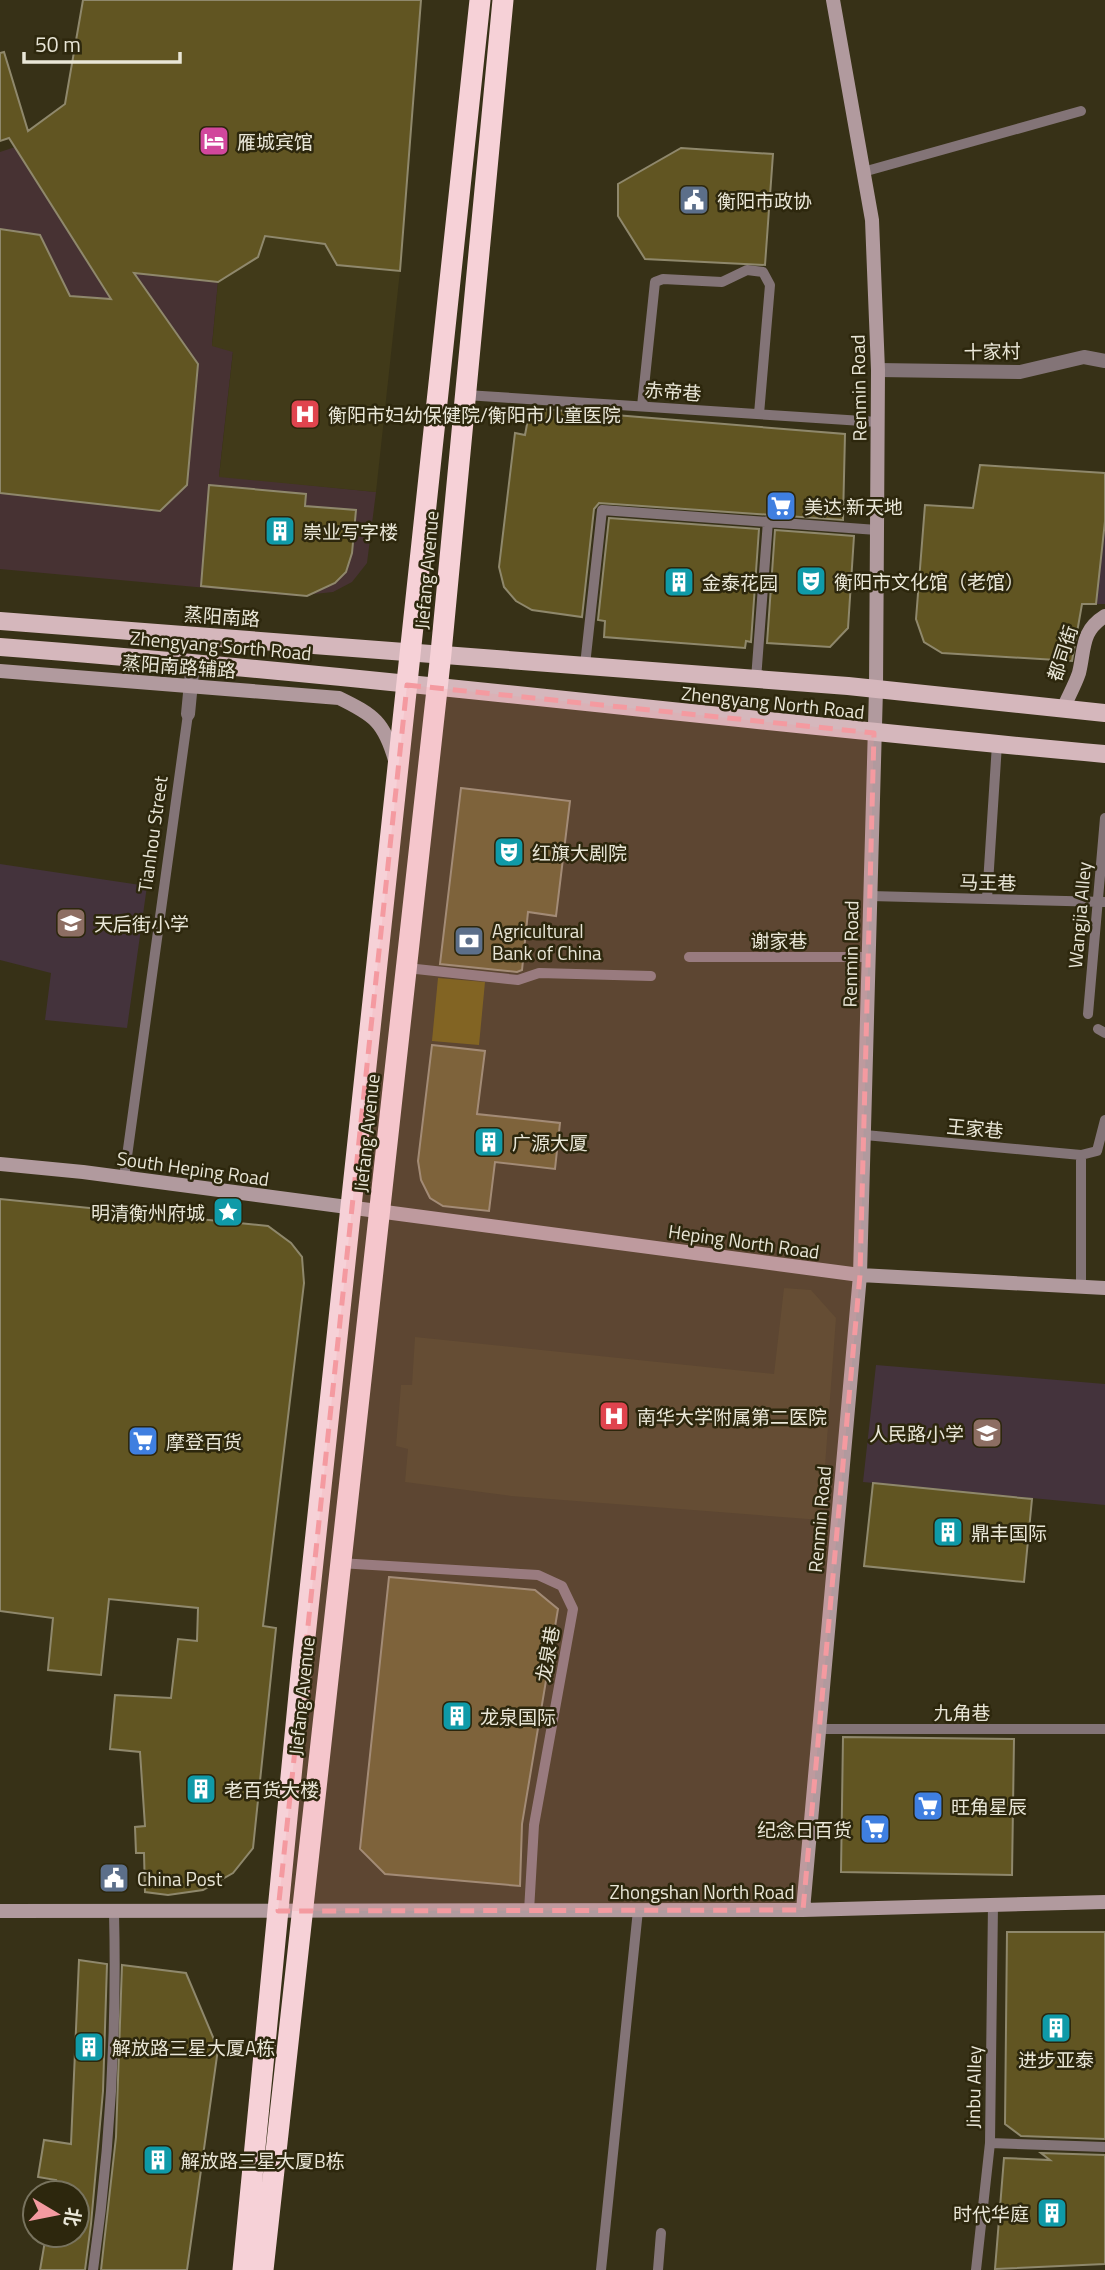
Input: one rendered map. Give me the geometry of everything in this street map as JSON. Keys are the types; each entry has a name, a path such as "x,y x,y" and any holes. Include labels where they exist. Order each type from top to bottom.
{"highway":[{"name":"Jiefang Avenue","path":"263,2270 289,1912 352,1208 481,0"},
{"name":"Jiefang Avenue","path":"243,2270 289,1912 340,1563 441,653 503,0"}],"main road":[{"name":"蒸阳南路","path":"0,621 441,653"},
{"name":"Zhengyang Sorth Road","path":"0,647 193,662 437,688"},
{"name":"Zhengyang North Road","path":"441,653 876,689 1105,713"},
{"name":"Zhengyang North Road","path":"437,688 1105,754"}],"street":[{"name":"Renmin Road","path":"803,1910 860,1275 876,689 878,370 872,220 833,0"},
{"name":"十家村","path":"878,370 1020,372 1084,357 1105,361"},
{"name":"都司街","path":"1063,709 1079,673 1082,643 1092,624 1105,616"},
{"name":"Tianhou Street","path":"188,714 193,662"},
{"name":"蒸阳南路辅路","path":"0,671 339,698 357,707 386,730 398,771"},
{"name":"South Heping Road","path":"0,1164 380,1212"},
{"name":"Heping North Road","path":"380,1212 860,1275 1105,1288"},
{"name":"Zhongshan North Road","path":"0,1912 803,1910 1105,1902"}],"lane":[{"path":"863,172 1081,111"},
{"path":"642,406 655,282 663,279 722,282 747,270 763,272 770,285 759,414"},
{"name":"赤帝巷","path":"466,395 878,422"},
{"path":"585,665 602,510 877,530"},
{"path":"756,679 768,521"},
{"name":"Tianhou Street","path":"124,1178 188,714"},
{"path":"987,899 997,744"},
{"name":"Wangjia Alley","path":"1088,1014 1102,902 1105,818"},
{"name":"马王巷","path":"870,896 1102,902"},
{"name":"谢家巷","path":"689,957 869,957"},
{"path":"407,968 517,980 539,973 651,976"},
{"path":"1081,1285 1081,1155 1097,1151 1105,1121"},
{"name":"王家巷","path":"865,1135 1081,1155"},
{"name":"龙泉巷","path":"340,1563 538,1575 562,1586 573,1609 534,1825 529,1911"},
{"name":"九角巷","path":"819,1729 1105,1729"},
{"name":"Jinbu Alley","path":"976,2270 990,2143 993,1904"},
{"path":"601,2270 638,1910"},
{"path":"93,2270 107,2175 116,2001 114,1912"},
{"path":"990,2143 1105,2147"},
{"path":"658,2270 661,2233"}],"highlighted area":[{"path":"407,685 874,733 860,1275 803,1910 278,1911"}],"shaded area":[{"path":"15,147 91,268 218,282 212,345 233,351 219,476 376,492 367,563 352,582 333,592 295,596 0,569 0,152"},
{"name":"衡阳市妇幼保健院/衡阳市儿童医院","path":"265,236 325,244 338,265 400,271 376,492 219,477 233,352 212,346 218,282 258,257"},
{"path":"1105,521 1105,604 1096,604"},
{"name":"天后街小学","path":"0,864 147,886 127,1028 45,1020 51,973 0,960"},
{"path":"438,978 485,982 479,1045 432,1041"},
{"name":"南华大学附属第二医院","path":"784,1288 811,1290 836,1318 821,1520 511,1496 405,1482 408,1449 396,1446 401,1385 412,1385 415,1337 774,1374"},
{"name":"人民路小学","path":"876,1365 1105,1384 1105,1505 863,1482"}],"building":[{"name":"雁城宾馆","path":"83,0 421,0 400,271 337,265 325,244 265,236 258,257 218,282 134,273 198,364 187,485 160,511 0,493 0,229 40,235 70,296 111,299 9,138 0,141 0,53 4,52 28,131 65,104"},
{"name":"衡阳市政协","path":"681,148 773,154 765,265 645,259 618,216 618,184"},
{"name":"美达·新天地","path":"530,408 845,434 843,520 599,503 594,509 582,617 532,610 516,601 504,587 499,567 515,433 525,435"},
{"path":"980,465 1105,473 1105,521 1096,604 1082,604 1072,661 942,653 924,642 916,619 925,505 973,508"},
{"name":"崇业写字楼","path":"209,485 306,494 305,506 356,510 352,553 346,572 335,583 307,596 201,586"},
{"name":"金泰花园","path":"609,518 759,529 751,642 746,641 745,648 604,637 605,621 598,620"},
{"name":"衡阳市文化馆（老馆）","path":"775,530 854,536 848,628 830,647 767,643"},
{"name":"红旗大剧院","path":"461,788 570,801 556,916 528,912 522,970 517,972 440,964"},
{"name":"广源大厦","path":"432,1045 485,1051 477,1114 560,1123 555,1169 495,1162 489,1211 443,1206 430,1198 421,1180 418,1161"},
{"name":"摩登百货","path":"0,1199 268,1226 291,1243 302,1257 304,1283 263,1626 276,1628 253,1848 233,1873 203,1890 168,1895 145,1892 144,1853 136,1853 135,1827 145,1826 140,1752 110,1749 115,1695 171,1698 178,1639 197,1641 198,1608 109,1599 101,1675 48,1670 53,1618 0,1611"},
{"name":"鼎丰国际","path":"873,1483 1032,1499 1024,1582 864,1566"},
{"name":"龙泉国际","path":"389,1577 535,1590 558,1609 522,1824 520,1886 385,1874 360,1849"},
{"name":"旺角星辰","path":"843,1737 1014,1739 1012,1875 841,1872"},
{"name":"进步亚泰","path":"1007,1932 1105,1932 1105,2139 1021,2136 1005,2124"},
{"path":"79,1960 107,1964 103,2091 91,2224 91,2179 38,2177 44,2140 71,2144"},
{"name":"解放路三星大厦B栋","path":"122,1965 186,1973 218,2049 187,2270 101,2270 116,2137"},
{"name":"时代华庭","path":"1041,2153 1105,2155 1105,2264 995,2269 1004,2158 1050,2160"},
{"path":"44,2249 88,2249 85,2270 40,2270"}],"place":[{"name":"雁城宾馆","path":"214,141"},
{"name":"衡阳市政协","path":"694,200"},
{"name":"衡阳市妇幼保健院/衡阳市儿童医院","path":"305,414"},
{"name":"美达·新天地","path":"781,506"},
{"name":"崇业写字楼","path":"280,531"},
{"name":"衡阳市文化馆（老馆）","path":"811,581"},
{"name":"金泰花园","path":"679,582"},
{"name":"红旗大剧院","path":"509,852"},
{"name":"天后街小学","path":"71,923"},
{"name":"Agricultural Bank of China","path":"469,941"},
{"name":"广源大厦","path":"489,1142"},
{"name":"明清衡州府城","path":"228,1212"},
{"name":"南华大学附属第二医院","path":"614,1416"},
{"name":"人民路小学","path":"987,1433"},
{"name":"摩登百货","path":"143,1441"},
{"name":"鼎丰国际","path":"948,1532"},
{"name":"龙泉国际","path":"457,1716"},
{"name":"老百货大楼","path":"201,1789"},
{"name":"旺角星辰","path":"928,1806"},
{"name":"纪念日百货","path":"875,1829"},
{"name":"China Post","path":"114,1878"},
{"name":"进步亚泰","path":"1056,2028"},
{"name":"解放路三星大厦A栋","path":"89,2047"},
{"name":"解放路三星大厦B栋","path":"158,2160"},
{"name":"时代华庭","path":"1052,2213"}]}
